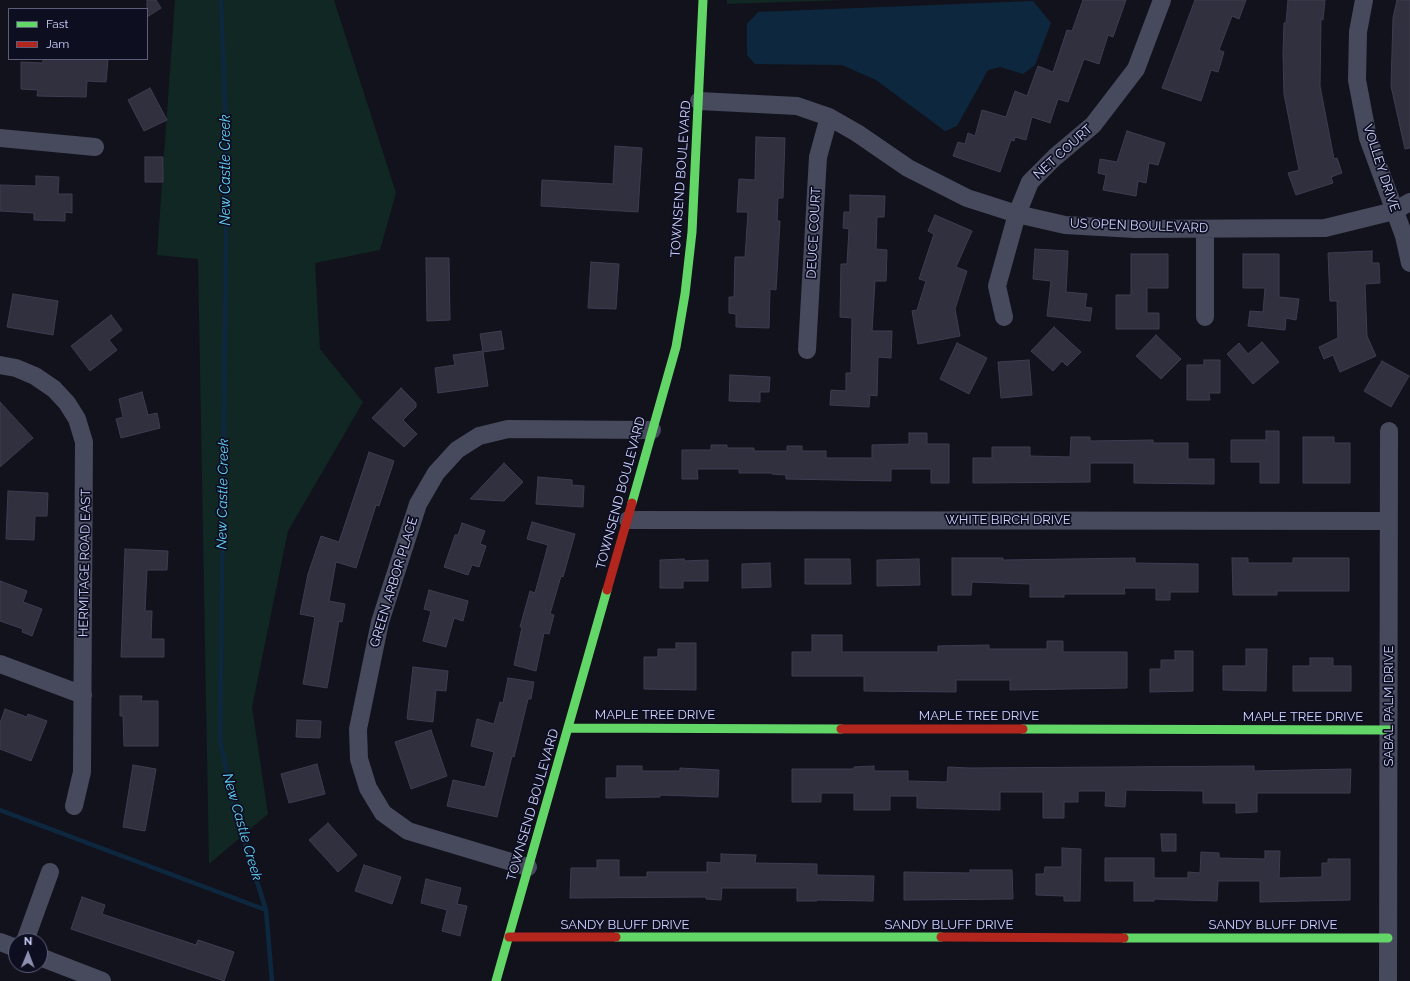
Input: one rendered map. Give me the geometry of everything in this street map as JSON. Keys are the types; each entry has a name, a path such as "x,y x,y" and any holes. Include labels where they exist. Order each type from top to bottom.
{"street":[{"name":"TOWNSEND BOULEVARD","path":"496,981 676,347 685,294 692,232 703,0"},
{"name":"NET COURT","path":"1004,318 997,286 1017,214 1030,182 1055,157 1093,125 1136,69 1162,0"},
{"name":"VOLLEY DRIVE","path":"1364,0 1358,32 1357,80 1368,138 1404,236 1410,263"},
{"name":"US OPEN BOULEVARD","path":"699,101 797,106 829,117 857,133 908,168 967,198 1017,214 1065,225 1135,229 1325,228 1394,211 1410,202"},
{"name":"DEUCE COURT","path":"807,350 818,157 829,117"},
{"path":"0,138 95,147"},
{"path":"1205,229 1205,317"},
{"name":"HERMITAGE ROAD EAST","path":"0,365 16,368 35,376 54,389 67,403 77,419 84,442 82,772 74,806"},
{"name":"GREEN ARBOR PLACE","path":"528,867 408,831 383,813 368,788 359,759 358,728 380,622 418,504 436,473 458,450 479,436 508,429 652,430"},
{"name":"SABAL PALM DRIVE","path":"1388,981 1389,431"},
{"name":"WHITE BIRCH DRIVE","path":"628,520 1388,521"},
{"path":"0,664 83,695"},
{"name":"MAPLE TREE DRIVE","path":"569,728 1389,730"},
{"path":"27,933 50,872"},
{"name":"SANDY BLUFF DRIVE","path":"509,937 1388,938"},
{"path":"48,960 102,981"}],"green space":[{"path":"175,0 334,0 396,193 380,250 315,263 320,349 363,402 288,531 252,707 268,814 209,864 198,259 157,255"},
{"path":"727,0 846,0 727,4"}],"water":[{"path":"1033,1 1051,23 1035,65 1023,74 1000,67 988,70 957,126 945,131 876,80 842,65 755,64 747,55 747,24 758,12"}],"building":[{"path":"147,0 156,0 161,8 148,16"},
{"path":"1083,0 1126,0 1113,37 1108,35 1099,64 1084,59 1068,102 1058,99 1050,123 1032,117 1026,140 1015,137 1014,141 1011,140 1000,172 953,156 958,142 965,144 968,133 975,136 982,110 1006,117 1015,91 1027,96 1038,66 1053,72 1067,30 1072,31"},
{"path":"1195,0 1246,0 1239,19 1232,16 1219,50 1224,52 1218,72 1211,70 1201,101 1162,88"},
{"path":"1288,0 1325,0 1323,20 1321,19 1320,86 1334,159 1337,158 1342,173 1331,177 1333,183 1296,195 1288,173 1299,170 1284,94 1284,23 1286,23"},
{"path":"1397,0 1410,0 1410,148 1405,149 1391,86 1393,18"},
{"path":"43,60 108,60 106,82 87,81 86,97 37,96 38,90 21,89 21,62 43,63"},
{"path":"150,88 167,120 144,131 128,100"},
{"path":"1127,131 1165,143 1158,165 1149,163 1146,183 1138,181 1136,196 1103,190 1106,175 1098,173 1100,159 1117,162"},
{"path":"756,137 785,138 783,198 778,198 777,221 780,221 776,290 770,289 769,328 736,327 736,314 729,313 729,297 734,297 735,257 745,257 748,212 737,212 739,179 755,180"},
{"path":"615,146 642,148 638,212 541,206 542,180 613,184"},
{"path":"145,157 163,157 163,182 145,182"},
{"path":"36,176 59,177 58,194 72,194 72,213 65,212 65,221 34,220 34,213 0,211 0,185 36,186"},
{"path":"850,195 885,196 884,217 877,217 876,249 887,250 886,281 875,281 872,331 892,331 891,358 878,357 877,396 870,395 869,407 830,405 831,390 846,391 846,373 851,373 852,318 840,317 841,264 847,264 849,229 843,228 844,212 850,212"},
{"path":"935,215 972,231 956,267 967,271 955,309 960,336 918,344 912,311 917,310 926,281 919,279 934,234 928,231"},
{"path":"1035,249 1068,251 1066,292 1087,294 1085,307 1092,308 1090,321 1047,316 1051,281 1033,279"},
{"path":"1372,251 1372,263 1379,263 1380,283 1365,284 1367,336 1376,356 1340,372 1333,355 1324,359 1319,347 1338,338 1337,301 1330,301 1328,253"},
{"path":"1131,254 1168,254 1168,288 1147,288 1147,313 1159,313 1159,329 1116,329 1116,295 1131,295"},
{"path":"1243,254 1279,254 1279,297 1299,299 1296,320 1286,318 1285,330 1248,326 1250,311 1263,312 1265,288 1243,288"},
{"path":"426,258 449,258 450,320 427,321"},
{"path":"591,262 619,264 616,309 588,308"},
{"path":"13,294 58,301 53,335 7,327"},
{"path":"111,315 122,330 109,340 117,350 90,371 71,346"},
{"path":"1054,327 1081,352 1067,366 1062,361 1053,371 1031,351"},
{"path":"501,331 504,349 483,352 488,386 438,393 435,368 455,365 453,355 483,351 480,334"},
{"path":"1156,335 1181,359 1161,379 1136,356"},
{"path":"1262,342 1279,362 1253,384 1227,354 1239,343 1248,354"},
{"path":"957,343 987,358 969,394 940,379"},
{"path":"1029,360 1032,395 1001,398 998,362"},
{"path":"1204,360 1220,360 1220,393 1209,393 1210,400 1187,400 1187,365 1204,365"},
{"path":"1382,361 1409,376 1391,407 1364,391"},
{"path":"730,375 770,377 769,392 760,392 760,402 729,401"},
{"path":"401,388 416,403 416,407 403,420 417,434 404,447 372,418"},
{"path":"142,392 148,415 157,413 160,428 121,438 116,419 123,417 119,399"},
{"path":"0,402 33,438 0,467"},
{"path":"1266,431 1279,431 1279,483 1260,483 1260,462 1231,462 1231,440 1266,440"},
{"path":"909,433 927,433 927,444 949,444 949,483 931,483 931,469 891,469 891,481 786,479 786,475 772,473 739,473 739,469 697,469 698,479 682,479 682,450 711,450 711,445 727,445 727,448 754,448 754,451 787,451 787,446 802,446 802,451 826,451 826,458 872,458 872,445 909,444"},
{"path":"1071,437 1090,437 1090,441 1153,440 1153,443 1188,443 1188,459 1214,459 1214,484 1134,483 1134,463 1090,463 1090,482 973,483 973,458 992,458 992,447 1030,447 1030,456 1070,457"},
{"path":"1303,437 1334,437 1334,443 1350,443 1350,483 1303,483"},
{"path":"369,452 394,461 379,506 376,505 356,568 336,562 329,601 345,604 342,622 339,621 327,688 303,684 315,617 300,614 308,574 321,536 339,542"},
{"path":"504,463 523,482 504,501 470,499"},
{"path":"538,477 572,480 572,485 584,486 583,507 536,504"},
{"path":"8,491 48,493 47,516 35,516 34,540 6,539"},
{"path":"532,522 575,534 563,577 561,576 550,614 554,615 549,634 544,633 536,671 514,665 522,627 520,627 530,591 535,593 548,545 527,539"},
{"path":"462,523 485,531 480,544 486,546 479,567 472,565 468,575 444,567 455,535 458,535"},
{"path":"125,549 168,551 167,570 147,570 145,611 152,611 151,639 164,639 164,657 121,657"},
{"path":"952,558 1003,558 1003,560 1135,558 1135,563 1198,564 1198,592 1170,592 1170,600 1156,600 1156,588 1124,588 1125,594 1064,594 1064,597 1030,597 1030,584 972,582 971,595 952,595"},
{"path":"1232,558 1248,558 1248,563 1293,563 1293,558 1349,558 1349,591 1277,591 1277,595 1233,595"},
{"path":"684,559 684,561 708,560 708,581 683,581 683,588 660,588 660,560"},
{"path":"805,559 850,559 851,584 805,584"},
{"path":"919,559 920,585 877,586 877,560"},
{"path":"770,563 771,587 742,588 742,564"},
{"path":"0,581 27,591 23,602 42,609 32,636 22,632 23,629 0,621"},
{"path":"429,590 468,601 463,621 454,618 446,647 423,641 431,611 424,609"},
{"path":"812,635 842,635 842,652 938,652 938,646 989,645 989,649 1047,649 1047,641 1063,641 1063,652 1127,652 1127,688 1010,690 1010,680 956,680 956,692 864,691 864,676 792,676 792,652 812,652"},
{"path":"676,643 696,643 696,690 644,689 644,657 658,657 658,649 676,649"},
{"path":"1246,649 1267,649 1266,691 1223,690 1223,666 1246,666"},
{"path":"1175,651 1193,651 1193,691 1150,692 1150,669 1161,669 1161,660 1175,660"},
{"path":"1310,658 1333,658 1333,666 1351,666 1351,691 1293,691 1293,666 1310,666"},
{"path":"413,667 448,671 446,691 436,690 433,722 407,719"},
{"path":"508,678 534,682 531,699 528,699 514,757 512,756 497,817 447,806 453,780 485,787 494,752 471,746 477,719 494,724 500,702 503,703"},
{"path":"120,696 142,696 141,701 158,701 158,746 124,746 123,716 120,716"},
{"path":"5,709 27,717 28,714 47,721 31,761 0,749 0,723"},
{"path":"297,720 321,721 320,738 296,737"},
{"path":"431,730 447,776 411,789 395,742"},
{"path":"317,764 325,794 289,803 281,774"},
{"path":"133,765 156,769 145,831 123,827"},
{"path":"617,766 642,766 642,771 680,771 680,768 719,770 718,797 660,795 660,797 606,798 606,778 617,778"},
{"path":"874,766 874,771 908,771 908,781 947,782 948,767 1254,766 1254,771 1351,769 1350,793 1257,793 1257,812 1236,813 1236,803 1203,803 1203,791 1126,790 1125,807 1105,806 1106,791 1078,791 1078,802 1064,802 1064,818 1043,818 1043,792 1000,792 1000,810 917,808 917,796 890,796 890,810 854,810 854,793 821,793 821,802 792,802 792,769 854,769 854,767"},
{"path":"328,823 357,855 338,872 309,840"},
{"path":"1161,834 1176,834 1176,851 1162,851"},
{"path":"1062,848 1081,849 1080,901 1064,901 1064,896 1036,895 1036,874 1044,874 1045,867 1062,867"},
{"path":"1265,851 1280,851 1279,878 1322,877 1322,863 1328,863 1328,859 1350,859 1350,900 1260,902 1260,881 1218,881 1217,901 1154,899 1154,901 1134,901 1134,881 1105,881 1105,858 1154,858 1154,878 1188,878 1188,872 1200,873 1201,852 1219,853 1219,858 1265,859"},
{"path":"721,854 756,855 755,863 817,864 817,875 874,876 873,901 797,901 797,888 722,888 721,900 706,899 706,897 570,898 571,868 597,868 597,860 619,860 619,877 647,877 647,872 707,872 707,862 721,863"},
{"path":"364,865 401,877 392,904 355,891"},
{"path":"970,870 1012,870 1013,899 904,900 904,872 970,873"},
{"path":"426,879 461,888 457,904 467,906 460,936 442,931 447,910 421,903"},
{"path":"82,897 105,905 102,914 196,945 198,940 234,952 224,981 71,929"}],"waterway":[{"name":"New Castle Creek","path":"221,0 227,159 220,740 236,815 266,910 272,981"},
{"path":"0,810 266,910"}],"traffic: fast":[{"path":"632,503 676,347 685,294 692,232 703,0"},
{"path":"496,981 607,590"},
{"path":"569,728 841,729"},
{"path":"1023,729 1389,730"},
{"path":"616,937 941,937"},
{"path":"1124,938 1388,938"}],"traffic: jam":[{"path":"607,590 632,503"},
{"path":"841,729 1023,729"},
{"path":"509,937 616,937"},
{"path":"941,937 1124,938"}]}
